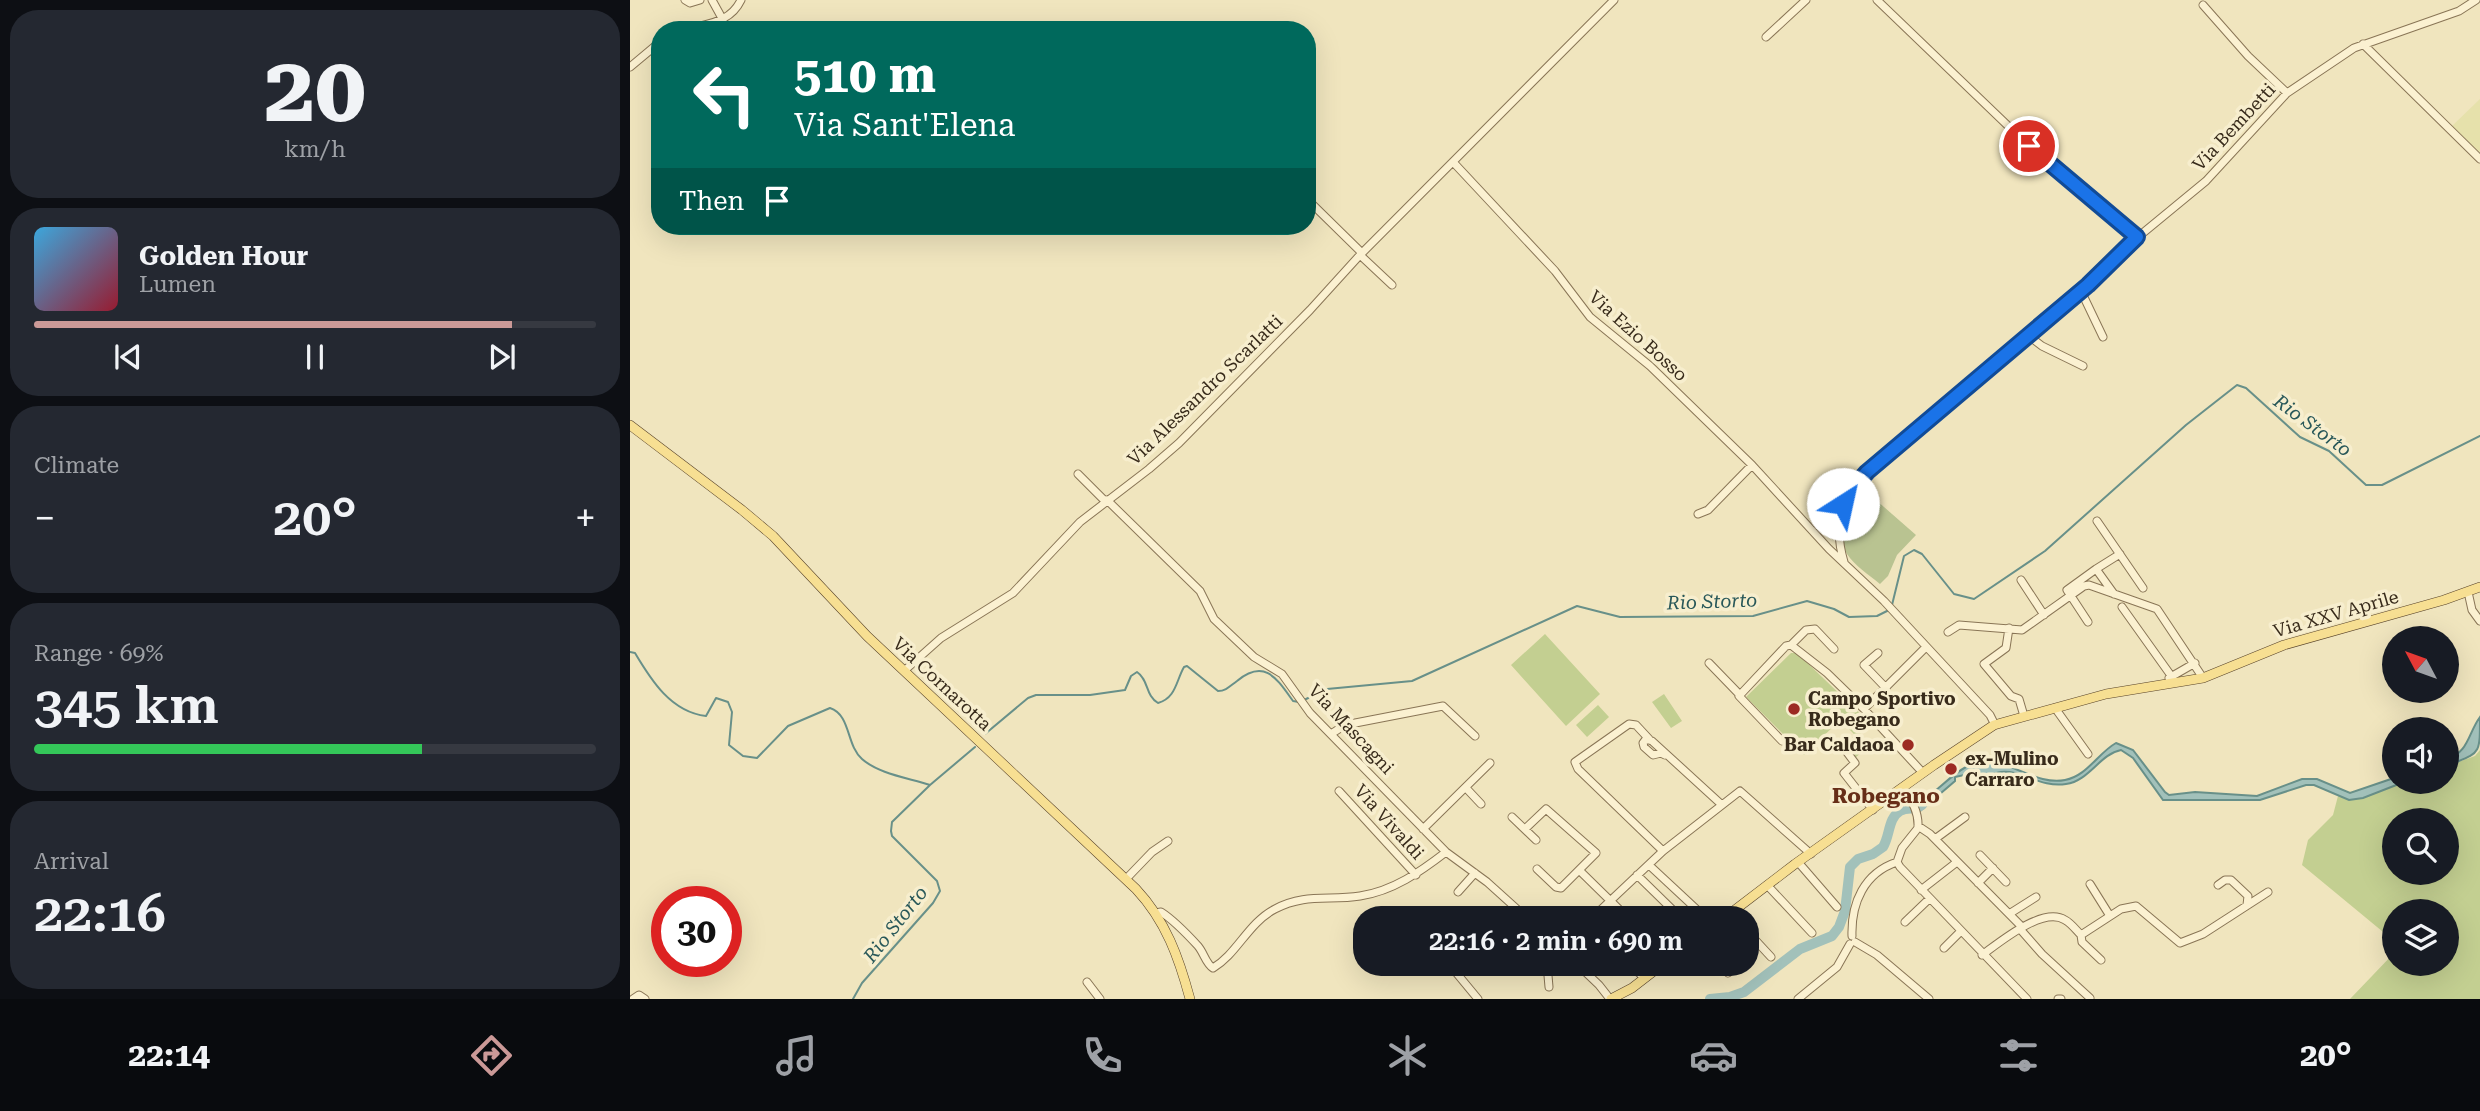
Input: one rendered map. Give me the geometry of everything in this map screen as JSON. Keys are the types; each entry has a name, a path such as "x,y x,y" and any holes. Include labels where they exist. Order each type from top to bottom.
{"main road":[{"name":"Via Cornarotta","path":"630,425 773,536 859,629 1126,879 1156,913 1174,946 1188,999"},
{"name":"Via XXV Aprile","path":"1743,906 1798,862 1973,737 1995,725 2106,694 2203,678 2284,645 2480,587"},
{"path":"1610,999 1648,976"}],"street":[{"path":"685,0 690,4 700,0"},
{"path":"712,0 723,20"},
{"path":"719,21 734,12 741,0"},
{"name":"Via Alessandro Scarlatti","path":"904,671 940,638 1013,593 1080,522 1150,469 1179,443 1310,310 1361,254 1614,0"},
{"path":"1766,37 1805,0"},
{"path":"1877,0 2029,146 2137,237"},
{"name":"Via Bembetti","path":"1844,562 1840,548 1840,516 1848,494 1867,472 2081,291 2137,237 2206,181 2287,93 2335,59 2363,44 2459,11 2476,0"},
{"path":"2203,5 2248,56 2287,93"},
{"path":"2363,44 2480,159"},
{"path":"630,67 651,50"},
{"name":"Via Ezio Bosso","path":"1453,162 1555,271 1590,317 1650,366 1752,465 1829,549 1894,611 1926,647"},
{"path":"1316,208 1392,285"},
{"path":"2081,291 2103,337"},
{"path":"2029,336 2042,346 2083,366"},
{"path":"1698,514 1707,510 1752,465"},
{"name":"Via Mascagni","path":"1079,474 1200,591 1214,618 1258,661 1282,674 1300,701 1423,829 1510,906"},
{"path":"2097,521 2143,588"},
{"path":"2088,622 2067,590 2120,554"},
{"path":"2096,569 2114,594"},
{"path":"2021,580 2044,615"},
{"path":"1948,632 1959,625 2022,630 2089,585 2157,609 2203,678"},
{"path":"2468,592 2472,610 2480,621"},
{"path":"2122,607 2172,677"},
{"path":"2009,628 2006,648 1984,664 2011,696 2019,699 2024,716"},
{"path":"1739,694 1786,646 1791,645 1806,630 1815,629 1834,649"},
{"path":"1791,645 1827,673 1923,773"},
{"path":"1864,709 1926,647 1990,715 1995,725"},
{"path":"1878,653 1864,665 1886,688"},
{"path":"1709,663 1782,741"},
{"path":"2153,687 2195,663"},
{"path":"1331,734 1345,726 1443,706 1475,737"},
{"path":"2055,708 2088,754"},
{"path":"1663,852 1575,765 1577,760 1629,724 1636,725 1665,755 1722,805"},
{"path":"1843,747 1855,763 1844,773 1873,810"},
{"path":"1423,829 1489,763"},
{"path":"1466,788 1481,804"},
{"path":"1903,788 1915,808 1918,826 1899,854 1897,862 1982,955 2027,999"},
{"name":"Via Vivaldi","path":"1339,791 1416,875"},
{"path":"1604,906 1663,852 1740,791 1811,854"},
{"path":"1525,829 1546,809 1596,853 1560,888 1537,869"},
{"path":"1512,817 1536,840"},
{"path":"1935,839 1965,817"},
{"path":"1918,826 1926,830 2011,916 2042,954 2090,998"},
{"path":"1126,879 1152,852 1168,841"},
{"name":"Via Vivaldi","path":"1156,913 1161,912 1172,920 1199,947 1208,965 1213,968 1261,918 1276,908 1307,898 1357,897 1375,893 1416,875 1446,852"},
{"path":"1980,855 2006,883"},
{"path":"1798,862 1837,907"},
{"path":"1798,999 1837,967 1852,941 1855,908 1861,888 1889,865 1897,862"},
{"path":"1921,890 1957,862"},
{"path":"1649,865 1693,906"},
{"path":"1978,883 1993,868"},
{"path":"1579,870 1616,906"},
{"path":"1458,892 1475,873"},
{"path":"1637,875 1669,906"},
{"path":"2218,886 2225,880 2231,880 2248,896 2247,905"},
{"path":"2090,884 2110,916"},
{"path":"1767,885 1812,933"},
{"path":"2081,935 2121,909 2136,906 2180,943 2203,934 2268,892"},
{"path":"2005,924 2036,897"},
{"path":"1905,922 1929,899"},
{"path":"1982,955 2021,928 2049,915 2064,918 2081,935 2082,942 2101,960"},
{"path":"1944,948 1961,931"},
{"path":"1852,941 1877,954 1928,999"},
{"path":"1759,944 1771,957"},
{"path":"1461,976 1478,999"},
{"path":"1548,976 1549,987"},
{"path":"1590,976 1610,999"},
{"path":"1087,982 1100,999"},
{"path":"633,999 639,995 645,999"}],"shaded area":[{"path":"2480,99 2480,152 2478,153 2451,127"}],"green space":[{"path":"1860,486 1916,535 1897,555 1888,576 1880,584 1854,562 1843,546 1843,518"},
{"path":"1545,634 1600,694 1566,726 1511,665"},
{"path":"1791,653 1797,653 1871,724 1854,740 1863,751 1855,758 1844,745 1855,735 1840,720 1804,755 1746,697"},
{"path":"1664,694 1682,721 1671,728 1652,702"},
{"path":"1598,705 1609,717 1587,737 1576,725"},
{"path":"2480,750 2480,999 2350,999 2382,966 2382,976 2459,976 2459,899 2382,899 2382,931 2302,865 2308,840 2333,815 2338,796 2363,797 2382,790 2382,794 2459,794 2459,762 2475,756"}],"water":[{"path":"2480,717 2476,751 2459,761 2459,753"},
{"path":"2116,743 2133,750 2169,795 2195,792 2257,796 2302,779 2317,779 2350,793 2382,782 2382,791 2349,800 2314,785 2306,785 2260,800 2163,800 2133,758 2121,750 2114,752 2074,782 2048,784 2009,772 1975,781 1964,775 1955,777 1955,781 1920,811 1916,805 1960,771 1979,762 2003,765 2052,781 2065,780 2080,774"}],"waterway":[{"name":"Rio Storto","path":"1892,605 1904,556 1914,550 1922,554 1954,594 1974,599 2045,551 2186,425 2237,385 2246,388 2300,437 2329,451 2366,485 2382,485 2480,436"},
{"name":"Rio Storto","path":"1304,700 1327,689 1412,681 1577,606 1620,617 1753,616 1807,601 1834,609 1849,617 1877,616 1889,610"},
{"path":"630,652 635,653 663,693 682,708 706,716 716,698 728,702 732,712 729,745 743,756 757,758 788,726 830,708 842,717 853,746 862,759 885,772 930,785"},
{"name":"Rio Storto","path":"985,734 1028,698 1036,695 1090,695 1125,690 1131,676 1137,672 1144,679 1154,700 1158,703 1164,701 1172,693 1184,667 1187,666 1218,691 1226,689 1247,674 1263,671 1276,679 1293,701 1299,702"},
{"name":"Rio Storto","path":"853,999 862,983 933,903 940,891 937,881 892,836 892,822 975,747"},
{"path":"1710,999 1744,992 1800,949 1832,936 1845,911 1850,867 1858,859 1883,847 1896,814 1922,805"}],"place":[{"name":"Campo Sportivo Robegano","path":"1794,709"},
{"name":"Bar Caldaoa","path":"1908,745"},
{"name":"ex-Mulino Carraro","path":"1951,769"}],"district":[{"name":"Robegano","path":"1886,796"}],"route":[{"path":"1843,504 1867,472 2088,285 2137,237 2029,146"}]}
